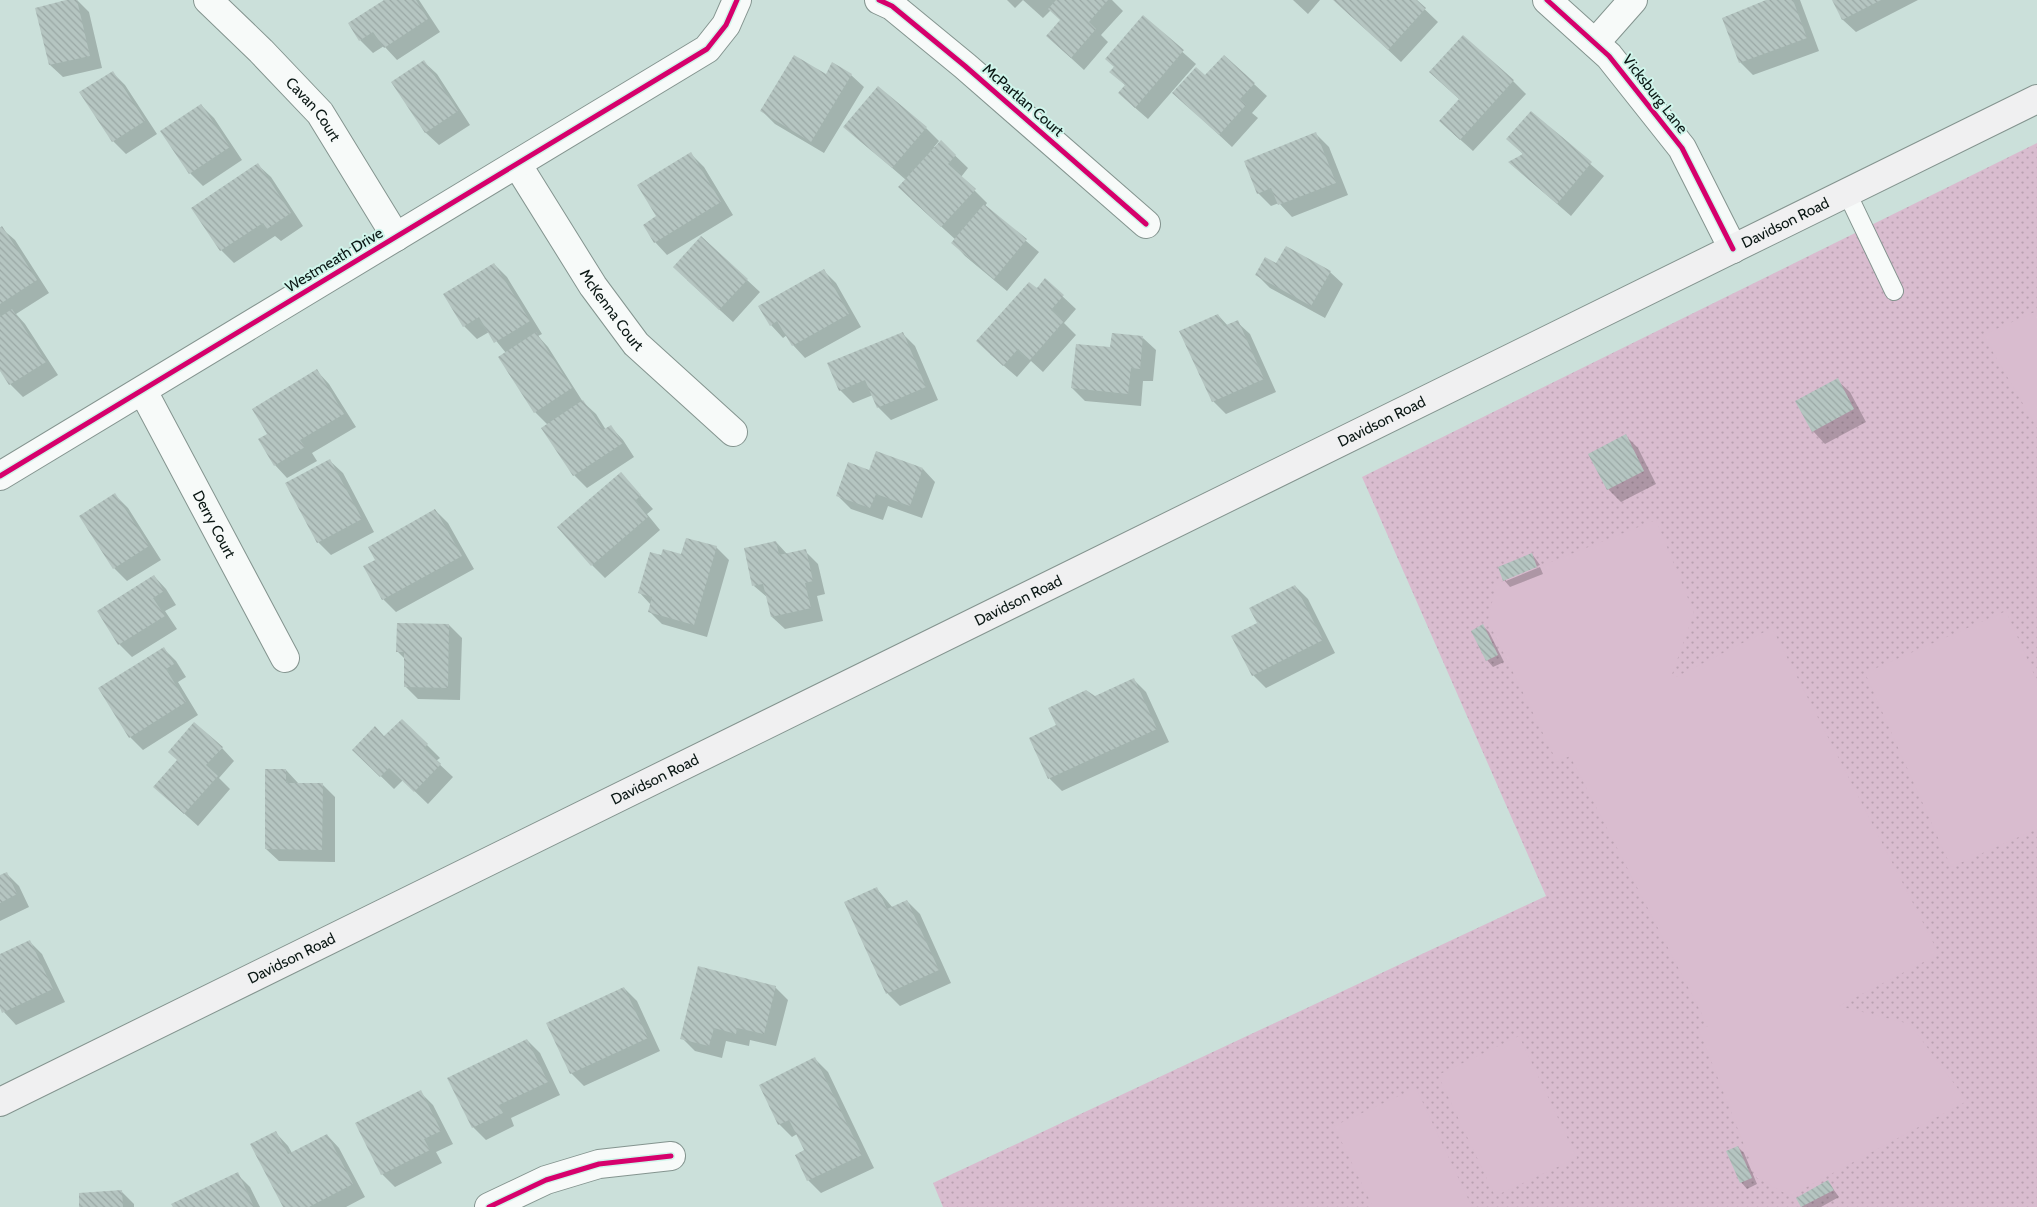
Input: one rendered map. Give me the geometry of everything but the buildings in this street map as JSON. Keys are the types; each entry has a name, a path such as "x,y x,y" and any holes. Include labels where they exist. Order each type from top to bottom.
{"main road":[{"name":"Davidson Road","path":"0,1102 2037,99"}],"street":[{"name":"Cavan Court","path":"208,0 262,51 320,113 396,237"},
{"name":"Westmeath Drive","path":"0,476 681,66 707,49 726,25 737,0"},
{"name":"McPartlan Court","path":"879,0 892,6 965,66 1146,224"},
{"name":"Vicksburg Lane","path":"1547,0 1609,56 1682,148 1733,249"},
{"path":"1595,44 1633,0"},
{"name":"McKenna Court","path":"517,164 594,286 636,344 733,432"},
{"name":"Derry Court","path":"143,391 285,658"},
{"path":"489,1207 546,1180 599,1164 671,1156"}],"lane":[{"path":"1847,193 1894,291"}],"shaded area":[{"path":"2037,143 2037,1207 943,1207 933,1183 1546,896 1362,477"},
{"path":"2037,311 2037,428 1983,335"},
{"path":"1656,520 1694,613 1670,680 1772,628 1939,954 1839,1006 1910,1024 1967,1101 1790,1196 1757,1178 1699,1030 1708,1026 1570,756 1557,762 1488,621 1496,584"},
{"path":"2006,611 2037,681 2037,829 1951,867 1865,673"},
{"path":"1519,1036 1577,1158 1495,1196 1438,1075"},
{"path":"1416,1088 1472,1207 1373,1207 1334,1126"}],"cycle path":[{"path":"0,476 707,49 726,25 737,0"},
{"path":"879,0 892,6 965,66 1146,224"},
{"path":"1547,0 1609,56 1682,148 1733,249"},
{"path":"489,1207 546,1180 599,1164 671,1156"}]}
